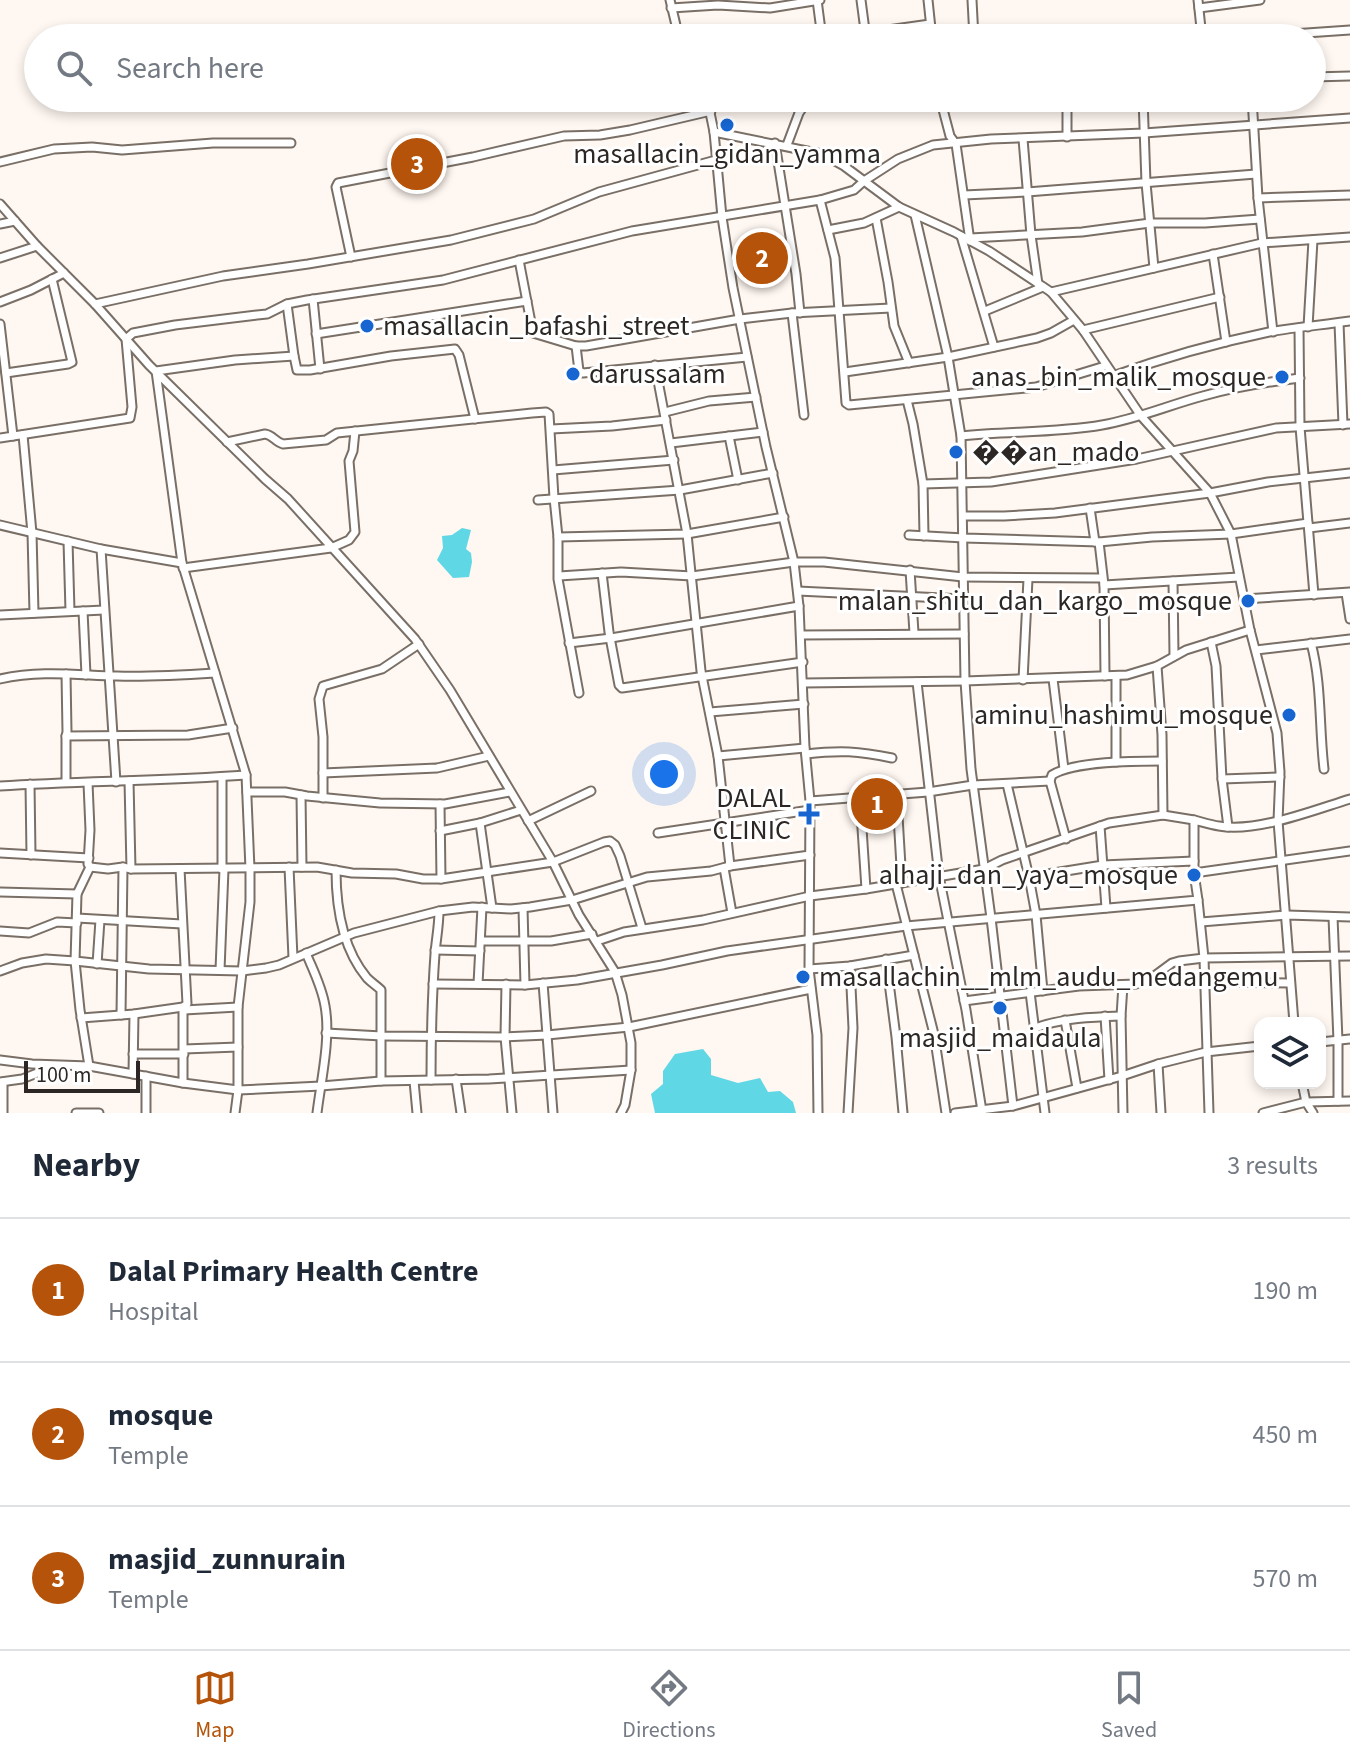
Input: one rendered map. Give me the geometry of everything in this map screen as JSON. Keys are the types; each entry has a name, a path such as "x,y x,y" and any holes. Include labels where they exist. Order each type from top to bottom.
{"street":[{"path":"676,24 671,4 770,8 818,0 821,24"},
{"path":"861,0 864,24"},
{"path":"928,0 930,24"},
{"path":"972,0 973,24"},
{"path":"1201,24 1199,4 1260,0"},
{"path":"1326,32 1350,30"},
{"path":"1326,77 1350,76"},
{"path":"351,257 336,187 338,183 564,136 615,133 707,112"},
{"path":"711,112 733,288 798,591 810,806 809,969 817,1035 818,1113"},
{"path":"787,145 800,112"},
{"path":"944,112 950,136 956,144 967,238 994,347"},
{"path":"1067,112 1067,137"},
{"path":"1143,112 1154,268"},
{"path":"1253,112 1262,243 1273,332"},
{"path":"126,339 133,333 147,330 267,314 287,304 313,299 443,280 632,231 820,200 854,190 898,159 933,145 1350,118"},
{"path":"714,132 822,154 844,166 899,207 967,238 1044,288 1083,330 1141,416 1210,493 1231,534 1250,630 1277,733 1280,752 1278,821 1293,1017"},
{"path":"1023,139 1031,235 1044,288"},
{"path":"0,162 54,149 92,147 122,150 213,143 291,143"},
{"path":"775,143 796,274 804,415"},
{"path":"95,304 223,276 451,240 534,219 599,192 716,160"},
{"path":"964,195 1256,174"},
{"path":"1258,198 1350,195"},
{"path":"820,200 835,258 846,403 849,405 1036,387 1105,366"},
{"path":"0,204 156,371 288,499 419,644 553,862 615,972 631,1043 631,1070 621,1113"},
{"path":"828,230 864,223 899,207"},
{"path":"915,215 948,357 961,436 965,681 973,785 1013,1106"},
{"path":"876,218 894,326 909,363"},
{"path":"967,238 1082,232 1150,223 1260,219"},
{"path":"0,224 15,221"},
{"path":"985,311 1044,288 1154,268 1262,243 1350,237"},
{"path":"1313,240 1300,378 1300,427 1314,595"},
{"path":"0,258 37,246"},
{"path":"1213,254 1226,342"},
{"path":"519,260 533,333 576,346 740,319 891,308"},
{"path":"0,302 64,273"},
{"path":"4,376 72,362 52,279"},
{"path":"1083,330 1220,297"},
{"path":"313,299 320,369"},
{"path":"316,334 527,301"},
{"path":"287,304 297,370 455,349 475,419"},
{"path":"845,372 948,357 1037,338 1074,320"},
{"path":"1113,376 1226,342 1350,321"},
{"path":"923,484 991,482 1092,467 1264,430 1346,424 1339,323"},
{"path":"0,324 4,376 18,435 32,533 34,613"},
{"path":"0,438 130,418 132,407 126,339"},
{"path":"576,346 579,371 583,373 747,357"},
{"path":"156,371 294,356"},
{"path":"655,365 687,534 702,676 727,823 727,867 732,913"},
{"path":"156,371 182,565 246,775 250,902 238,1007 235,1113"},
{"path":"961,436 1101,425 1240,386 1300,378"},
{"path":"551,429 612,426 666,416 709,401 756,397"},
{"path":"907,400 923,484 924,536"},
{"path":"227,442 265,434 283,444 326,440 337,433 549,414 559,576 579,693"},
{"path":"0,525 182,565 331,548 349,540 355,532 349,461 355,431"},
{"path":"671,443 763,432"},
{"path":"729,436 738,480"},
{"path":"553,470 674,460"},
{"path":"538,500 680,490 773,473"},
{"path":"964,516 1004,516 1090,508 1350,473"},
{"path":"1090,508 1103,581 1105,676"},
{"path":"558,537 687,534 784,517"},
{"path":"909,535 1097,542 1350,523"},
{"path":"68,541 70,611"},
{"path":"101,549 116,782"},
{"path":"559,576 602,573 692,576 794,562 824,562 963,577 1173,581 1239,577"},
{"path":"910,570 914,633"},
{"path":"602,573 619,685 622,688 803,662"},
{"path":"1023,680 1028,579"},
{"path":"1173,581 1174,656"},
{"path":"798,591 963,599"},
{"path":"1244,599 1348,593 1350,619"},
{"path":"569,643 799,606"},
{"path":"0,615 104,610"},
{"path":"83,611 86,675"},
{"path":"803,683 1023,680 1127,675 1250,630"},
{"path":"801,635 964,634"},
{"path":"1256,650 1350,639"},
{"path":"1211,642 1216,666 1222,779 1228,827"},
{"path":"1311,643 1317,665 1324,769"},
{"path":"323,798 323,737 319,699 323,686 382,669 419,644"},
{"path":"1157,666 1163,815"},
{"path":"0,679 38,673 176,676 215,673"},
{"path":"66,674 66,782"},
{"path":"1116,676 1116,762"},
{"path":"1053,679 1064,769"},
{"path":"917,682 939,876 985,1111"},
{"path":"710,712 804,704"},
{"path":"66,736 188,735 233,728"},
{"path":"718,756 838,751 892,758"},
{"path":"323,773 437,768 489,756"},
{"path":"1066,839 1050,781 1052,775 1064,769 1116,762 1162,761"},
{"path":"0,786 246,775"},
{"path":"220,970 222,777"},
{"path":"1222,779 1280,777"},
{"path":"121,1015 129,781"},
{"path":"658,833 860,798 973,785 1050,781"},
{"path":"88,783 89,862 77,894 75,961 89,1066"},
{"path":"30,784 31,855"},
{"path":"1007,784 1036,915 1043,991"},
{"path":"528,821 591,791"},
{"path":"247,792 285,792 380,803 440,804 510,792"},
{"path":"301,795 302,867"},
{"path":"860,798 866,889"},
{"path":"481,941 551,941 613,935 703,920 810,896 984,869 1100,826 1163,815 1238,827 1278,821 1350,799"},
{"path":"440,804 441,879"},
{"path":"440,831 521,810"},
{"path":"898,816 899,883 906,926 934,1034 946,1113"},
{"path":"1194,820 1194,873 1204,958 1209,1113"},
{"path":"480,823 492,908"},
{"path":"1100,826 1106,908"},
{"path":"0,853 89,862 108,869 302,867 441,879 553,862 610,841 620,856 642,928"},
{"path":"1194,873 1350,851"},
{"path":"0,971 46,959 121,967 242,971 279,965 345,937 439,911 482,907 523,908 572,900 647,877 810,855"},
{"path":"1029,877 1103,865 1194,861"},
{"path":"289,867 293,958"},
{"path":"180,869 188,1002 184,1009 183,1083"},
{"path":"336,870 336,901 345,937 357,964 381,990 381,1081"},
{"path":"0,892 77,894"},
{"path":"433,984 525,985 577,980 727,951 906,926 1198,900"},
{"path":"478,984 482,907"},
{"path":"523,908 525,985"},
{"path":"431,1080 433,984 439,911"},
{"path":"1201,922 1287,915 1350,917"},
{"path":"1333,917 1338,1101"},
{"path":"0,931 29,933 57,922 77,920 182,924"},
{"path":"97,964 100,920"},
{"path":"435,950 480,951"},
{"path":"306,953 321,987 326,1009 317,1113"},
{"path":"809,969 850,966 914,955"},
{"path":"964,1001 1079,986 1136,984 1149,980 1172,963 1204,958 1350,956"},
{"path":"886,959 903,1113"},
{"path":"848,1113 853,1028 850,966"},
{"path":"1205,982 1290,983"},
{"path":"543,983 553,1113"},
{"path":"506,984 505,1037 512,1113"},
{"path":"1123,985 1123,1113"},
{"path":"326,1033 431,1037 547,1035 629,1027 811,989"},
{"path":"1030,992 1045,1113"},
{"path":"81,1018 238,1007"},
{"path":"133,1074 134,1014"},
{"path":"1105,1016 1109,1080"},
{"path":"1035,1028 1065,1020 1121,1016"},
{"path":"1065,1020 1077,1088"},
{"path":"1326,1042 1350,1039"},
{"path":"133,1054 238,1047"},
{"path":"955,1113 1013,1106 1206,1052 1254,1047"},
{"path":"0,1060 89,1066 238,1090 631,1070"},
{"path":"1158,1064 1161,1113"},
{"path":"3,1113 1,1082 22,1079 57,1065"},
{"path":"146,1076 146,1113"},
{"path":"456,1079 461,1113"},
{"path":"414,1081 417,1113"},
{"path":"1303,1089 1313,1113"},
{"path":"1263,1113 1292,1109 1306,1102 1350,1101"},
{"path":"76,1113 99,1113"}],"water":[{"path":"462,528 471,530 466,549 471,553 472,562 469,577 453,578 437,560 443,548 442,536 452,535"},
{"path":"703,1049 711,1059 711,1075 738,1083 760,1078 768,1092 780,1091 793,1102 796,1113 655,1113 651,1094 663,1084 663,1071 675,1054"}],"place":[{"name":"masallacin_gidan_yamma","path":"727,125"},
{"name":"masjid_zunnurain","path":"417,164"},
{"name":"mosque","path":"762,258"},
{"name":"masallacin_bafashi_street","path":"367,326"},
{"name":"darussalam","path":"573,374"},
{"name":"anas_bin_malik_mosque","path":"1282,377"},
{"name":"��an_mado","path":"956,452"},
{"name":"malan_shitu_dan_kargo_mosque","path":"1248,601"},
{"name":"aminu_hashimu_mosque","path":"1289,715"},
{"name":"Dalal Primary Health Centre","path":"877,804"},
{"name":"DALAL CLINIC","path":"809,814"},
{"name":"alhaji_dan_yaya_mosque","path":"1194,875"},
{"name":"masallachin__mlm_audu_medangemu","path":"803,977"},
{"name":"masjid_maidaula","path":"1000,1008"}]}
